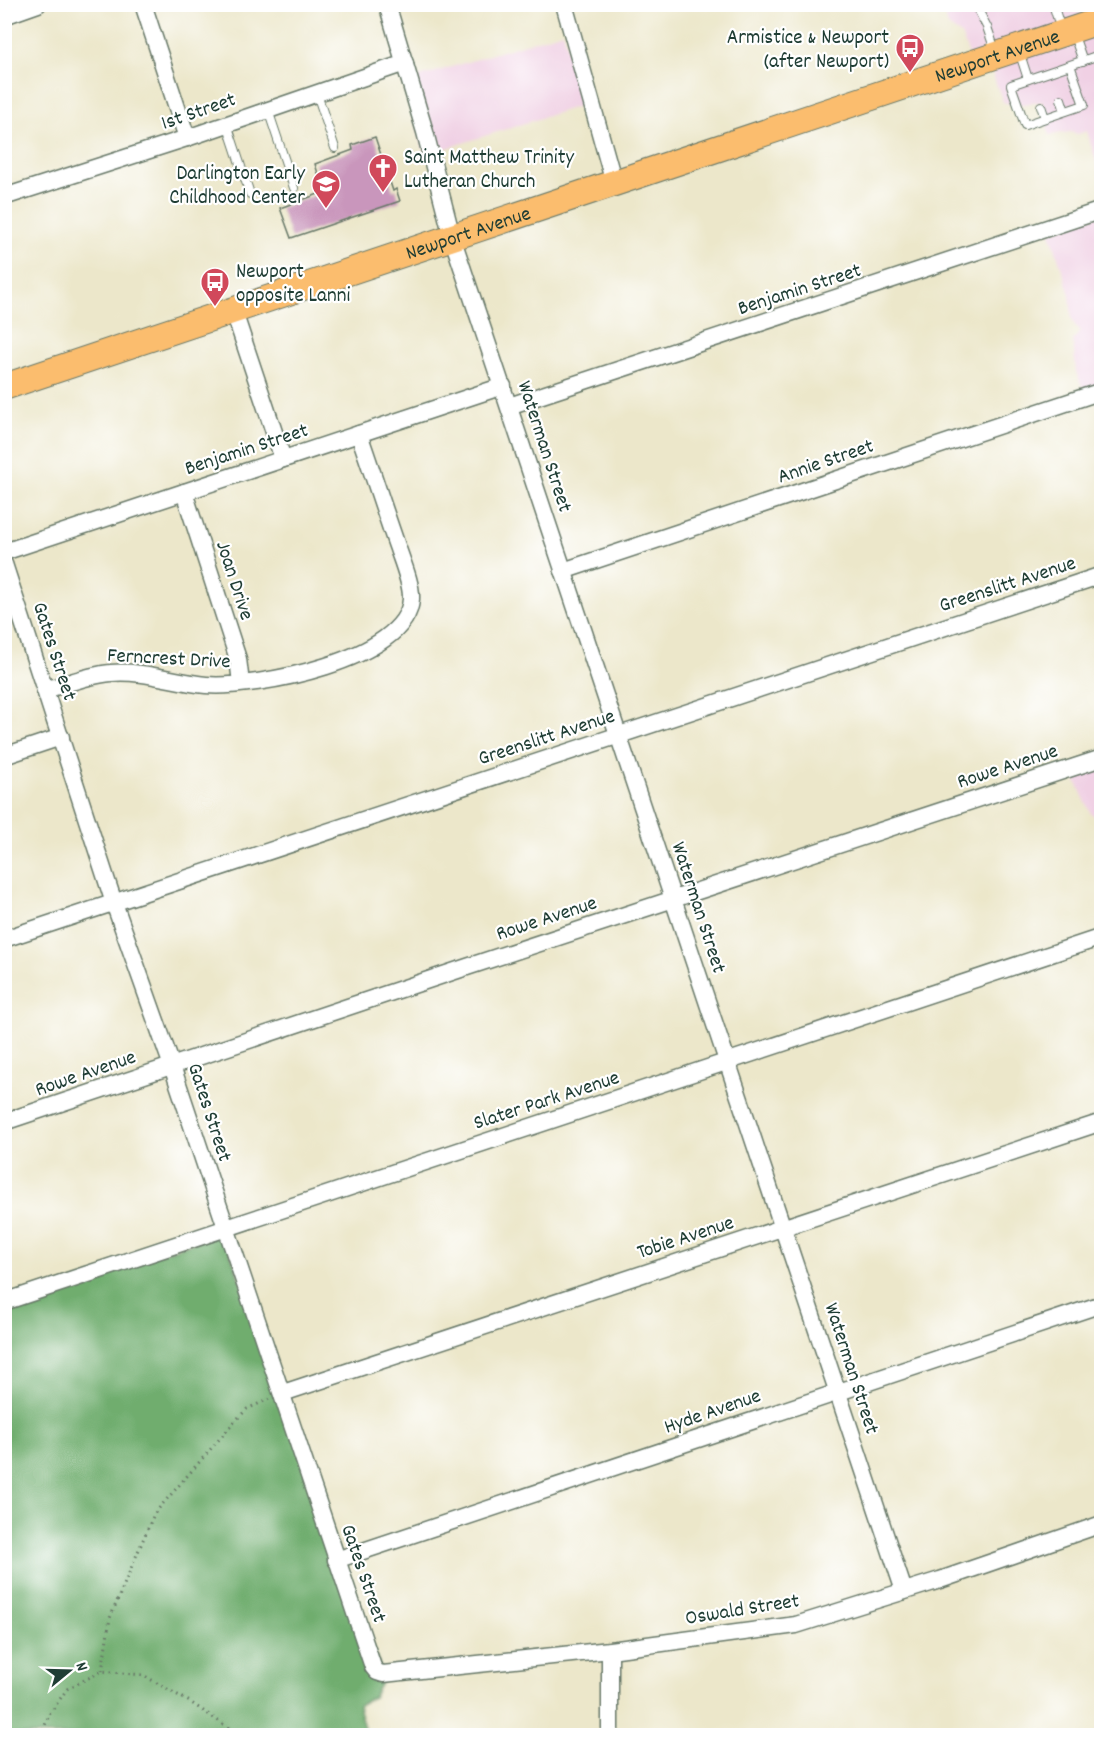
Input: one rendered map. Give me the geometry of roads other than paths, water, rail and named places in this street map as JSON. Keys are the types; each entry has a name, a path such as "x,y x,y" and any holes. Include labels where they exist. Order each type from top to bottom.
{"main road":[{"name":"Newport Avenue","path":"4,387 1007,52 1084,24"}],"street":[{"path":"4,16 38,4"},
{"path":"143,4 187,138"},
{"name":"Waterman Street","path":"387,4 452,237 675,899 727,1062 904,1591"},
{"path":"566,5 614,183"},
{"name":"1st Street","path":"4,197 187,138 405,63"},
{"name":"Benjamin Street","path":"509,406 1101,210"},
{"path":"233,309 284,459"},
{"name":"Benjamin Street","path":"4,552 502,386"},
{"name":"Annie Street","path":"563,571 1101,392"},
{"name":"Ferncrest Drive","path":"45,690 94,675 112,673 131,673 208,685 241,683 297,674 370,650 390,636 406,617 411,598 405,572 359,434"},
{"name":"Joan Drive","path":"184,492 238,659 241,683"},
{"name":"Gates Street","path":"5,570 114,903 283,1393 336,1560 373,1667 377,1672"},
{"name":"Greenslitt Avenue","path":"4,939 1101,575"},
{"path":"4,756 60,737"},
{"name":"Rowe Avenue","path":"4,1122 1101,758"},
{"name":"Slater Park Avenue","path":"4,1302 1101,937"},
{"name":"Tobie Avenue","path":"283,1393 1101,1124"},
{"name":"Hyde Avenue","path":"336,1560 1101,1304"},
{"name":"Oswald Street","path":"377,1672 383,1674 610,1650 796,1625 1101,1524"},
{"path":"610,1650 610,1736"}],"lane":[{"path":"975,4 987,27 1031,81"},
{"path":"1053,4 1084,24 1083,61"},
{"path":"1071,65 1084,105 1024,125 1011,85 1053,75 1071,65 1101,54"},
{"path":"317,94 335,148"},
{"path":"1060,99 1065,111"},
{"path":"1041,106 1045,118"},
{"path":"268,110 294,188"},
{"path":"227,124 249,194"}],"place":[{"name":"Armistice & Newport (after Newport)","path":"910,74"},
{"name":"Saint Matthew Trinity Lutheran Church","path":"383,194"},
{"name":"Darlington Early Childhood Center","path":"326,210"},
{"name":"Newport opposite Lanni","path":"215,308"}]}
